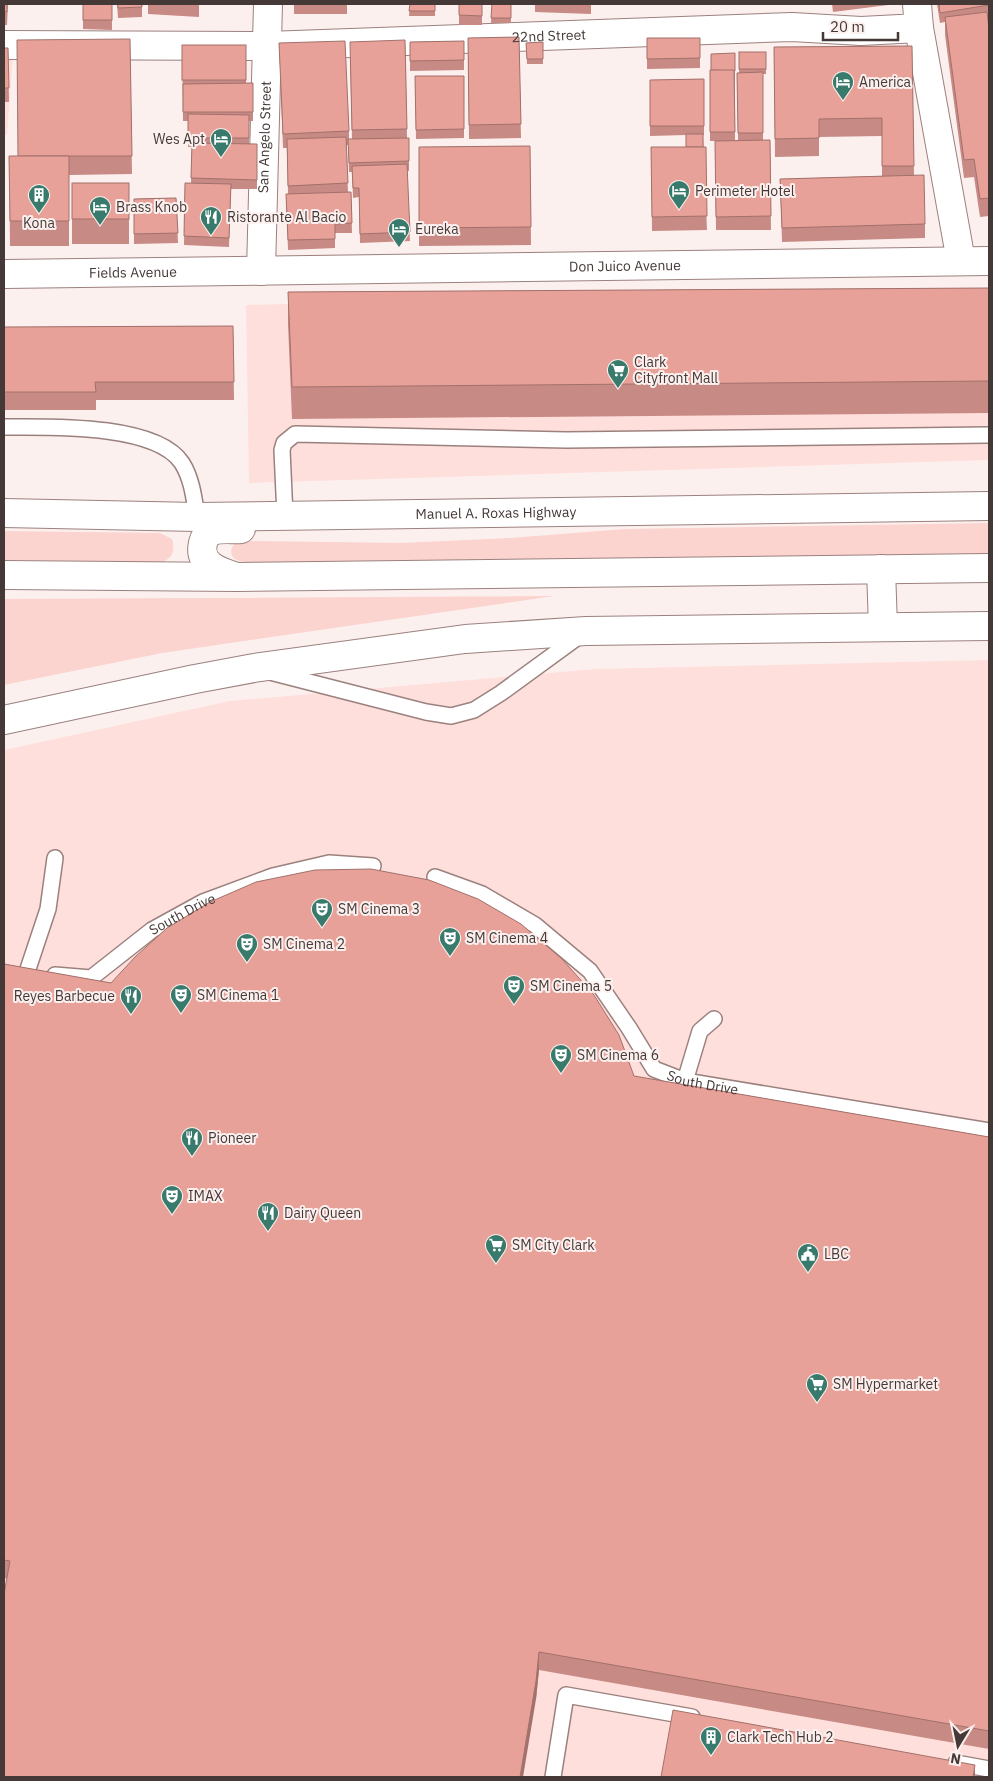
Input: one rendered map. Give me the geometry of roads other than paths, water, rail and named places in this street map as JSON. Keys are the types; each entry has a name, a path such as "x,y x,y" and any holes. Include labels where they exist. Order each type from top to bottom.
{"main road":[{"name":"San Angelo Street","path":"262,271 268,4"},
{"name":"22nd Street","path":"4,45 267,46 792,27 861,31 918,16"},
{"path":"918,16 961,261"},
{"name":"Don Juico Avenue","path":"262,271 989,261"},
{"name":"Fields Avenue","path":"4,274 262,271"},
{"name":"Manuel A. Roxas Highway","path":"4,513 197,517 525,514 989,506"},
{"path":"236,577 213,569 207,563 203,556 202,546 209,533 216,530 418,528 502,525 525,514"},
{"path":"4,575 236,577 989,568"},
{"path":"881,569 882,627"},
{"path":"4,720 195,678 465,639 586,631 989,626"}],"lane":[{"path":"4,427 100,429 127,434 165,448 180,460 190,478 197,517"},
{"path":"285,516 282,450 284,443 295,434 566,440 989,435"},
{"path":"254,668 426,712 451,716 474,710 586,631"},
{"name":"South Drive","path":"55,858 48,909 19,971 91,978 152,930 202,902 273,876 329,863 373,866"},
{"name":"South Drive","path":"435,877 482,894 535,925 590,971 654,1069 685,1081 989,1131"},
{"path":"685,1081 700,1031 714,1019"},
{"path":"553,1777 566,1694 704,1719"},
{"path":"940,1760 989,1769"}],"place":[{"name":"America","path":"843,101"},
{"name":"Wes Apt","path":"221,158"},
{"name":"Perimeter Hotel","path":"679,210"},
{"name":"Kona","path":"39,214"},
{"name":"Brass Knob","path":"100,226"},
{"name":"Ristorante Al Bacio","path":"211,236"},
{"name":"Eureka","path":"399,248"},
{"name":"Clark Cityfront Mall","path":"618,389"},
{"name":"SM Cinema 3","path":"322,928"},
{"name":"SM Cinema 4","path":"450,957"},
{"name":"SM Cinema 2","path":"247,963"},
{"name":"SM Cinema 5","path":"514,1005"},
{"name":"SM Cinema 1","path":"181,1014"},
{"name":"Reyes Barbecue","path":"131,1015"},
{"name":"SM Cinema 6","path":"561,1074"},
{"name":"Pioneer","path":"192,1157"},
{"name":"IMAX","path":"172,1215"},
{"name":"Dairy Queen","path":"268,1232"},
{"name":"SM City Clark","path":"496,1264"},
{"name":"LBC","path":"808,1273"},
{"name":"SM Hypermarket","path":"817,1403"},
{"name":"Clark Tech Hub 2","path":"711,1756"}]}
